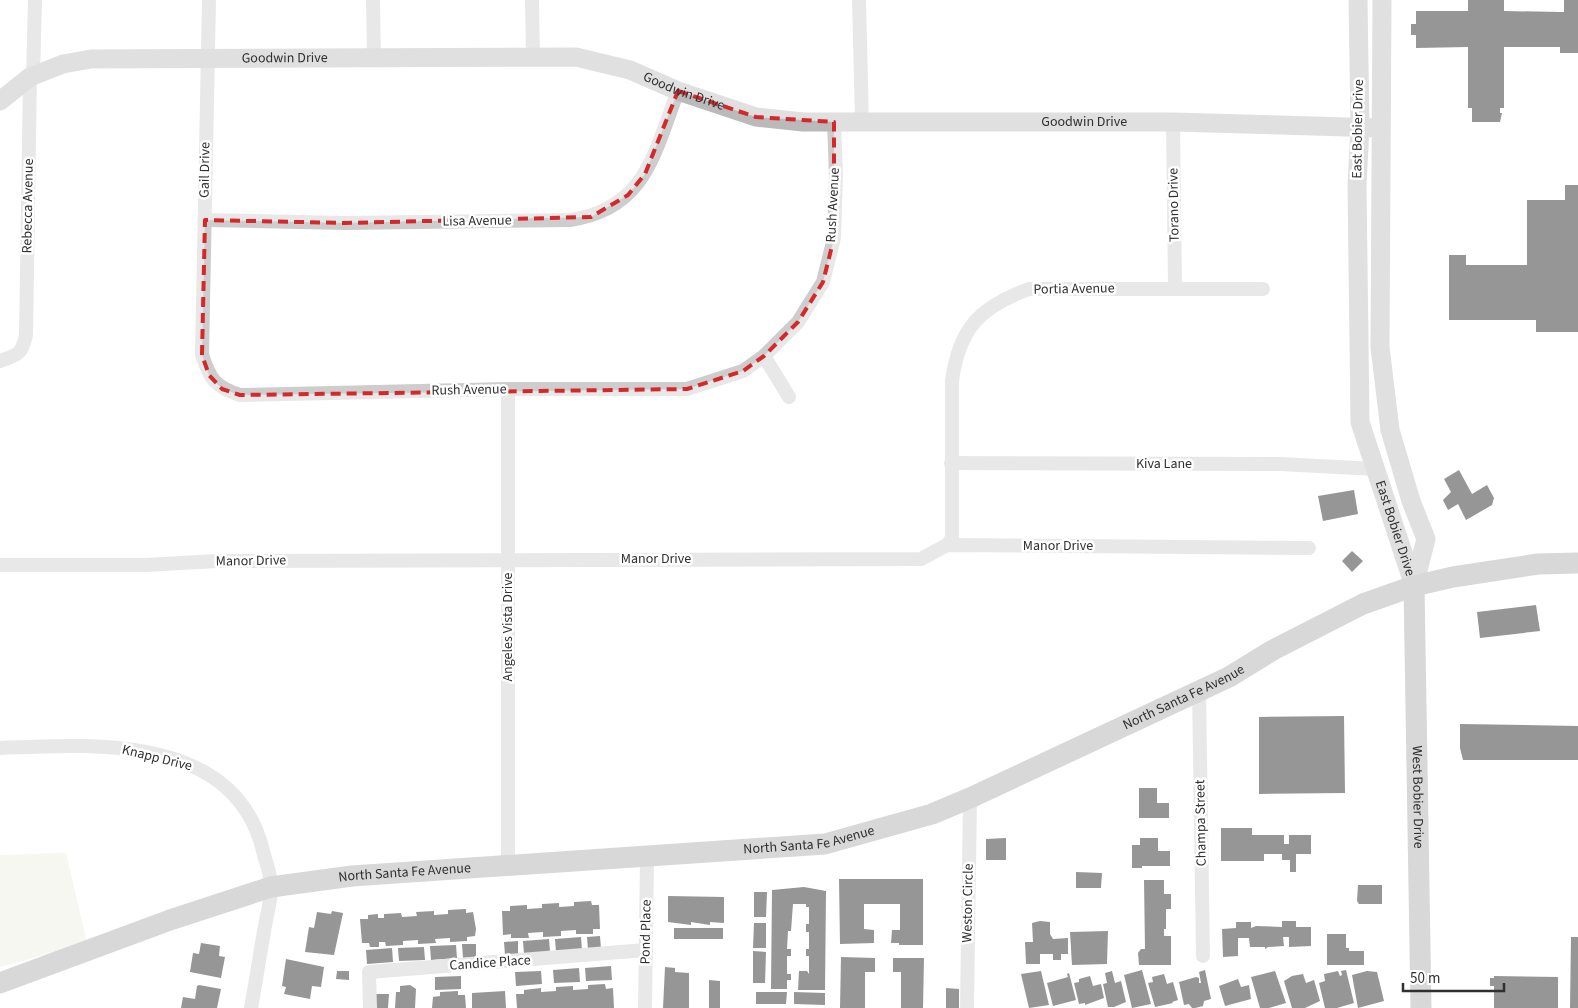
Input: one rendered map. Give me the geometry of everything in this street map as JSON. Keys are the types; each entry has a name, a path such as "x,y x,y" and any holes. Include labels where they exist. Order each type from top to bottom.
{"main road":[{"name":"North Santa Fe Avenue","path":"0,983 170,920 271,887 352,876 825,844 932,814 970,798 1229,677 1273,650 1348,611 1414,586 1538,564 1578,563"},
{"name":"West Bobier Drive","path":"1414,586 1420,1008"}],"street":[{"name":"Rebecca Avenue","path":"0,362 17,355 23,348 26,335 35,0"},
{"name":"Gail Drive","path":"202,340 209,0"},
{"path":"373,0 374,57"},
{"path":"532,0 533,57"},
{"path":"858,0 862,122"},
{"name":"East Bobier Drive","path":"1358,0 1360,127 1356,185 1358,394 1360,422 1414,586"},
{"name":"East Bobier Drive","path":"1382,0 1380,347 1390,430 1411,501 1426,540 1414,586"},
{"name":"Goodwin Drive","path":"0,101 32,77 64,64 91,58 576,57 630,70 678,92 756,117 803,122 1173,122 1381,128"},
{"name":"Lisa Avenue","path":"205,220 345,222 570,220 591,217 608,210 628,195 645,174 678,92"},
{"name":"Rush Avenue","path":"202,340 202,355 209,375 222,389 240,395 508,389 687,389 743,371 764,356 798,322 824,282 834,238 836,176 834,122"},
{"name":"Torano Drive","path":"1173,122 1175,287"},
{"name":"Portia Avenue","path":"947,545 952,538 951,463 954,360 966,332 976,319 1002,299 1029,289 1175,287 1263,289"},
{"path":"764,356 789,397"},
{"name":"Angeles Vista Drive","path":"508,389 508,866"},
{"name":"Kiva Lane","path":"951,463 1280,464 1376,469"},
{"name":"Manor Drive","path":"0,565 145,565 226,560 921,559 947,545 1309,548"},
{"name":"Champa Street","path":"1200,690 1203,956"},
{"name":"Knapp Drive","path":"0,748 88,745 132,749 198,768 227,786 247,811 260,840 271,887"},
{"name":"Weston Circle","path":"967,1008 970,798"},
{"name":"Pond Place","path":"645,1008 647,857"},
{"path":"251,1008 271,887"},
{"name":"Candice Place","path":"370,1008 369,972 646,950"}],"highlighted area":[{"path":"678,91 756,117 834,122 834,238 823,282 798,322 764,356 743,371 687,389 240,395 222,389 209,375 202,355 205,220 345,223 591,217 628,195 645,174"}],"shaded area":[{"path":"66,853 87,943 0,967 0,855"}],"building":[{"path":"1468,0 1504,0 1504,11 1564,12 1564,0 1578,0 1578,53 1560,53 1560,47 1504,47 1504,108 1500,108 1500,113 1502,113 1500,122 1472,122 1472,108 1468,108 1468,47 1416,48 1416,35 1411,35 1411,24 1416,24 1416,11 1468,11"},
{"path":"1565,185 1578,185 1578,332 1536,332 1536,320 1449,320 1449,255 1466,255 1466,265 1527,265 1527,200 1565,200"},
{"path":"1459,470 1472,494 1487,485 1494,498 1492,505 1466,520 1458,504 1448,510 1443,500 1451,492 1444,479"},
{"path":"1354,490 1358,514 1323,521 1318,496"},
{"path":"1352,551 1363,561 1352,572 1342,561"},
{"path":"1536,605 1540,631 1480,638 1477,612"},
{"path":"1344,716 1345,793 1259,794 1259,717"},
{"path":"1460,724 1578,726 1578,760 1463,760 1460,748"},
{"path":"1139,788 1157,788 1157,803 1169,803 1169,818 1139,818"},
{"path":"1221,828 1252,828 1252,835 1284,835 1284,844 1289,844 1289,835 1311,835 1311,854 1296,854 1296,872 1290,872 1290,860 1282,860 1282,854 1264,854 1264,861 1221,861"},
{"path":"1006,838 1006,860 986,860 986,839"},
{"path":"1140,838 1158,838 1158,851 1170,851 1170,866 1132,868 1132,845 1140,845"},
{"path":"1076,872 1102,873 1101,888 1076,888"},
{"path":"839,879 923,879 923,945 891,943 892,930 900,930 900,904 864,904 864,929 874,930 874,943 840,944"},
{"path":"1144,880 1164,880 1164,894 1171,894 1171,909 1166,909 1164,936 1171,936 1171,965 1139,965 1138,953 1141,949 1145,949"},
{"path":"1358,885 1382,885 1382,904 1359,904 1357,901"},
{"path":"804,887 826,891 825,990 798,990 799,971 807,971 809,974 809,956 806,956 806,949 809,949 809,932 806,932 806,924 809,924 809,907 806,907 806,904 793,904 791,931 788,931 787,949 791,949 791,956 787,956 787,974 791,974 791,980 787,980 787,989 771,989 772,890"},
{"path":"754,892 767,892 766,917 754,917"},
{"path":"668,896 724,897 724,923 710,922 710,925 691,922 691,925 668,922"},
{"path":"591,901 592,905 599,905 600,929 593,929 593,934 576,934 576,930 561,931 561,936 543,937 543,932 528,933 529,938 511,938 511,934 503,935 502,911 510,911 510,906 527,905 527,909 542,908 542,904 559,903 559,907 574,906 574,902"},
{"path":"466,909 466,913 473,912 476,929 475,936 467,937 467,941 450,942 450,938 435,939 436,943 418,944 418,940 403,941 403,945 386,946 385,942 379,942 379,947 370,947 369,943 362,943 360,919 368,919 368,915 378,914 378,918 384,918 384,914 401,913 402,917 417,916 416,912 434,911 434,915 448,914 448,910"},
{"path":"332,911 343,913 334,955 305,952 309,927 314,928 317,912 331,914"},
{"path":"1040,921 1050,922 1050,934 1053,939 1068,938 1068,954 1061,954 1061,960 1053,960 1053,954 1040,954 1040,964 1026,964 1025,942 1033,942 1032,923"},
{"path":"1282,921 1296,921 1296,927 1311,927 1311,946 1289,947 1289,937 1283,937 1284,946 1268,947 1265,949 1265,947 1250,947 1249,938 1238,938 1238,956 1223,957 1222,929 1236,928 1236,922 1251,922 1251,928 1256,926 1282,927"},
{"path":"754,923 766,923 766,948 753,948"},
{"path":"674,928 723,928 723,939 674,939"},
{"path":"1108,931 1107,964 1072,965 1070,932"},
{"path":"1327,934 1346,934 1346,948 1349,948 1349,951 1364,951 1364,965 1327,965"},
{"path":"600,936 601,949 588,950 587,937"},
{"path":"581,937 582,950 556,952 555,939"},
{"path":"1571,937 1578,937 1578,1008 1570,1008"},
{"path":"549,939 550,952 524,954 523,941"},
{"path":"518,941 518,954 505,955 504,942"},
{"path":"201,943 220,946 219,956 225,957 221,978 190,972 193,953 199,954"},
{"path":"462,944 476,944 476,957 463,958"},
{"path":"456,945 457,958 431,960 430,946"},
{"path":"424,947 425,960 399,961 398,948"},
{"path":"392,948 393,962 367,964 366,950"},
{"path":"753,951 766,952 765,983 753,983"},
{"path":"841,957 875,958 875,972 865,972 865,1008 840,1008"},
{"path":"893,958 924,958 923,1008 901,1008 901,972 893,972"},
{"path":"286,959 324,967 321,987 312,986 310,999 284,994 286,987 282,986"},
{"path":"611,966 612,980 586,981 585,968"},
{"path":"665,967 675,968 675,972 689,973 689,1008 663,1008"},
{"path":"579,968 580,982 554,983 553,970"},
{"path":"1142,970 1151,1004 1132,1008 1124,975"},
{"path":"1205,970 1211,999 1204,1001 1203,1006 1195,1008 1192,1008 1189,1004 1184,1005 1179,982 1196,977 1199,978 1199,983 1201,983 1199,972"},
{"path":"1346,970 1354,1003 1337,1008 1325,1008 1319,983 1325,981 1324,974 1338,971 1340,976 1342,975 1341,971"},
{"path":"337,971 349,971 349,980 336,979"},
{"path":"541,971 542,984 516,986 515,972"},
{"path":"1041,971 1049,1005 1029,1008 1021,974"},
{"path":"1112,971 1115,983 1121,981 1126,1002 1114,1007 1108,1007 1103,984 1107,983 1105,973"},
{"path":"1275,971 1286,1003 1269,1008 1260,1008 1251,977"},
{"path":"1367,971 1377,972 1384,1001 1358,1008 1352,975"},
{"path":"1069,973 1076,1000 1053,1006 1047,983 1068,977 1067,974"},
{"path":"1164,974 1167,984 1173,982 1178,1000 1155,1007 1148,983 1153,982 1152,977"},
{"path":"1303,974 1306,983 1314,980 1320,1001 1305,1008 1292,1008 1284,981 1292,976"},
{"path":"461,976 461,989 435,990 435,977"},
{"path":"1090,976 1093,986 1101,984 1104,998 1085,1005 1085,1003 1079,1004 1074,983 1079,982 1079,979"},
{"path":"1494,976 1558,977 1558,1008 1494,1008 1494,986 1490,986 1490,978 1494,978"},
{"path":"1238,979 1241,987 1249,985 1251,999 1225,1006 1219,986"},
{"path":"709,980 720,981 720,1008 709,1008"},
{"path":"605,984 606,989 613,988 614,1008 517,1008 516,994 524,994 524,990 541,988 541,992 556,991 556,987 573,986 573,990 588,989 588,985"},
{"path":"410,985 416,989 415,1008 395,1008 396,992 400,992 400,986"},
{"path":"197,986 221,989 217,1008 181,1008 183,997 195,999"},
{"path":"946,988 959,989 959,1008 946,1008"},
{"path":"458,991 458,995 465,995 466,1008 432,1008 433,997 440,996 440,992"},
{"path":"505,991 506,1008 472,1008 472,993"},
{"path":"756,992 787,992 786,1004 756,1004"},
{"path":"794,992 825,993 825,1005 794,1004"},
{"path":"375,994 389,994 388,1008 375,1008"}]}
